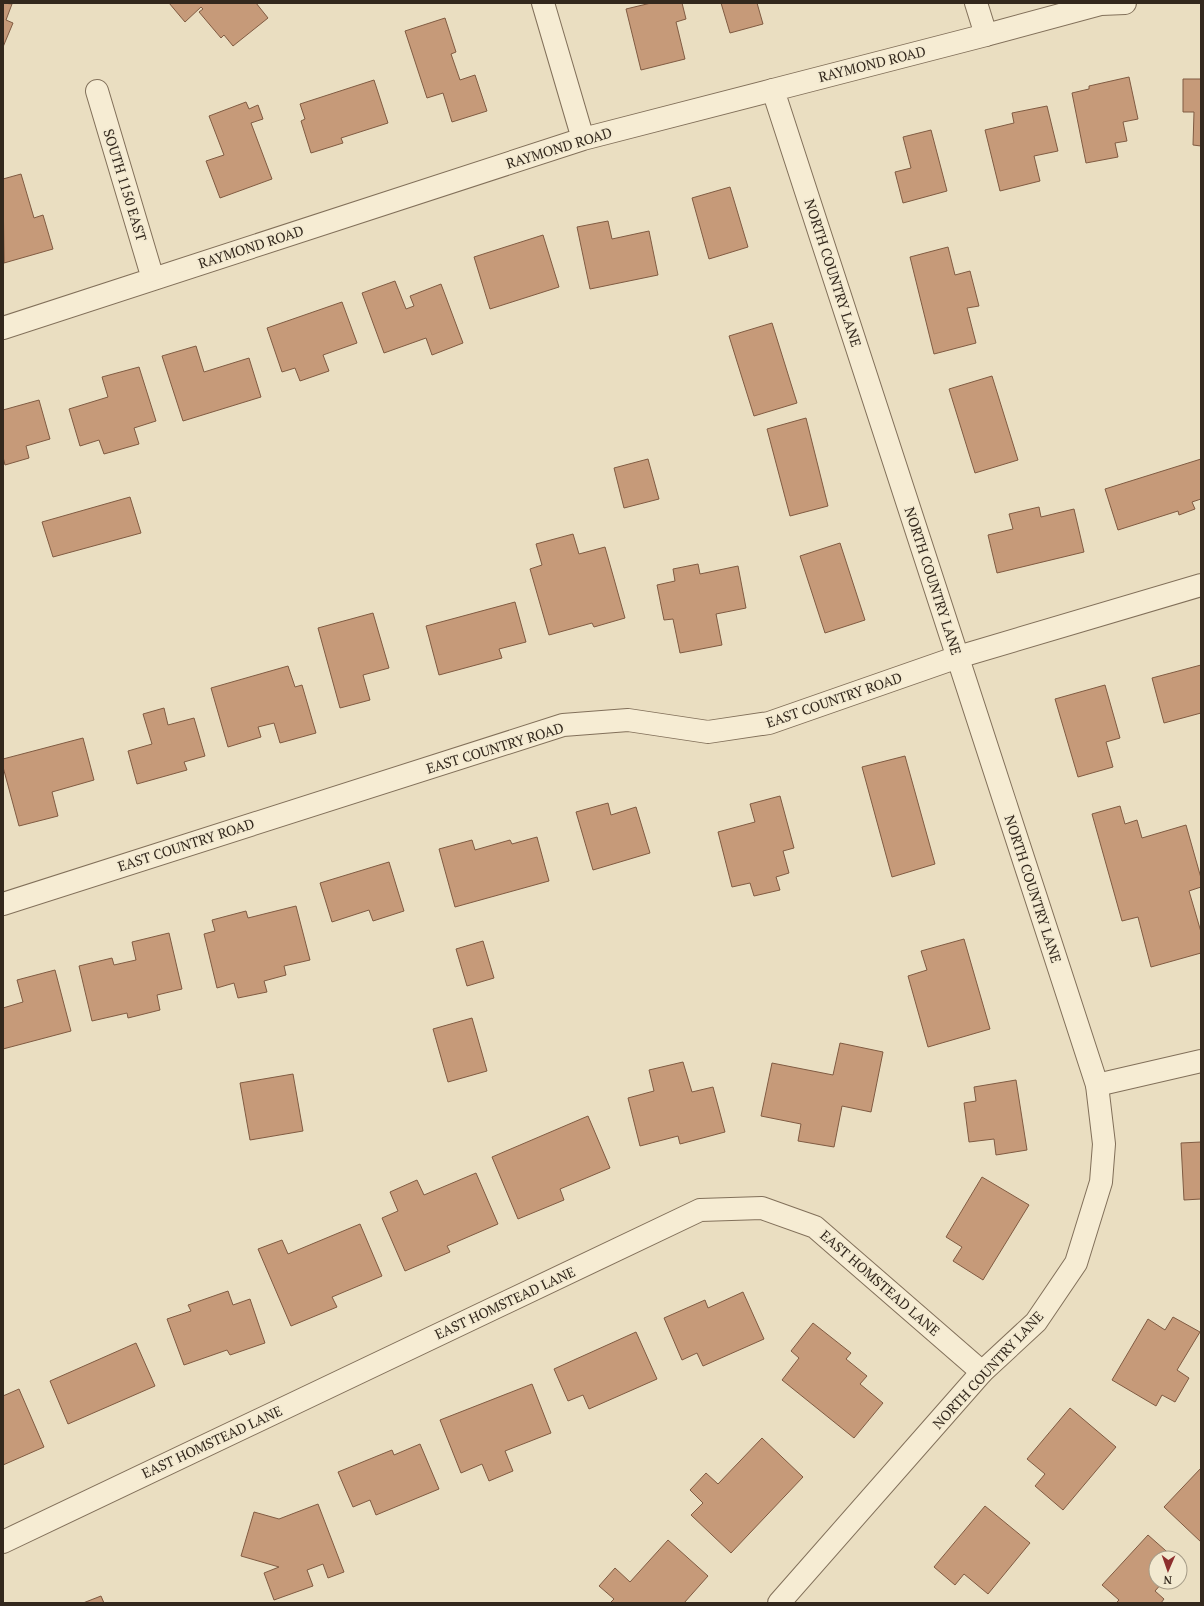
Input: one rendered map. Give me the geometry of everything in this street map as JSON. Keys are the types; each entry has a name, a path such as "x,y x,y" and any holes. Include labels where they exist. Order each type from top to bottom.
{"street":[{"path":"543,3 583,139"},
{"path":"976,3 986,35"},
{"name":"RAYMOND ROAD","path":"3,328 583,139 1101,4 1125,3"},
{"name":"NORTH COUNTRY LANE","path":"773,90 1097,1085 1104,1144 1101,1182 1076,1263 1036,1322 982,1372 779,1603"},
{"name":"SOUTH 1150 EAST","path":"97,91 153,279"},
{"name":"EAST COUNTRY ROAD","path":"3,904 563,725 628,720 708,732 769,724 958,657 1201,585"},
{"path":"1097,1085 1201,1061"},
{"name":"EAST HOMSTEAD LANE","path":"3,1542 700,1210 762,1208 815,1227 982,1372"}],"building":[{"path":"3,3 12,4 6,20 13,23 3,47"},
{"path":"169,3 256,3 268,18 233,46 224,35 221,38 199,12 203,9 201,7 185,22"},
{"path":"651,3 682,3 686,19 676,22 685,59 641,70 626,9"},
{"path":"721,3 757,3 763,24 730,33"},
{"path":"445,18 456,52 451,54 460,80 475,75 487,111 452,122 443,93 427,98 405,31"},
{"path":"1129,77 1138,119 1123,122 1127,141 1115,143 1118,157 1086,163 1072,93 1089,89 1089,86"},
{"path":"1183,79 1201,79 1201,146 1193,145 1194,112 1183,112"},
{"path":"374,80 388,123 341,138 343,143 311,153 301,121 305,119 300,104"},
{"path":"246,102 249,109 258,105 263,119 251,123 272,179 220,198 206,161 224,155 209,116"},
{"path":"1047,106 1058,151 1034,156 1040,181 1000,191 985,130 1014,123 1012,113"},
{"path":"931,130 947,191 903,203 895,172 911,168 903,137"},
{"path":"21,174 34,218 43,215 53,249 4,263 3,179"},
{"path":"730,187 748,247 709,259 692,198"},
{"path":"608,221 612,239 649,231 658,275 590,289 577,227"},
{"path":"543,235 559,287 490,309 474,257"},
{"path":"948,247 955,275 970,271 979,306 967,308 976,343 934,354 910,257"},
{"path":"395,281 406,309 414,306 410,296 441,284 463,343 432,355 426,338 384,353 362,293"},
{"path":"342,302 357,343 323,355 329,371 300,381 295,368 282,372 267,328"},
{"path":"772,323 797,403 754,416 729,336"},
{"path":"196,346 204,372 249,358 261,397 183,421 162,356"},
{"path":"139,367 156,421 134,428 139,444 104,454 99,440 80,446 69,409 108,397 102,377"},
{"path":"992,376 1018,460 975,473 949,389"},
{"path":"39,400 50,439 26,446 29,458 5,465 3,457 3,410"},
{"path":"806,418 828,506 790,516 767,429"},
{"path":"648,459 659,499 624,508 614,468"},
{"path":"1201,459 1201,499 1192,502 1195,509 1179,515 1178,511 1118,530 1105,489"},
{"path":"130,497 141,533 53,557 42,522"},
{"path":"1039,507 1041,517 1074,509 1084,552 997,573 988,535 1013,529 1009,514"},
{"path":"573,534 579,554 605,547 625,618 594,627 592,623 549,635 530,569 542,565 536,544"},
{"path":"840,543 865,620 825,633 800,556"},
{"path":"698,564 700,574 738,566 746,608 716,614 722,645 680,653 673,619 664,620 657,585 675,581 673,569"},
{"path":"515,602 526,642 499,649 502,658 439,675 426,626"},
{"path":"373,613 389,668 363,675 370,700 340,708 318,628"},
{"path":"1201,665 1201,713 1164,723 1152,678"},
{"path":"288,666 295,687 302,685 316,733 280,743 274,723 258,727 261,737 228,747 211,688"},
{"path":"1105,685 1120,738 1106,742 1113,767 1078,777 1055,699"},
{"path":"164,708 168,725 194,718 205,756 184,762 187,770 137,784 128,751 152,744 143,714"},
{"path":"83,738 94,780 52,792 58,816 19,826 3,767 3,759"},
{"path":"905,756 935,864 892,877 862,767"},
{"path":"780,796 794,848 783,851 789,873 776,877 780,890 754,896 750,883 732,887 718,832 755,822 750,804"},
{"path":"608,803 611,815 636,807 650,853 593,870 576,812"},
{"path":"1120,806 1125,824 1137,820 1142,838 1186,825 1201,878 1201,887 1189,891 1201,932 1201,953 1151,967 1138,917 1122,921 1092,814"},
{"path":"537,837 549,881 455,907 439,849 472,840 475,850 510,840 512,844"},
{"path":"389,862 404,911 373,921 369,910 332,922 320,883"},
{"path":"296,906 310,960 284,966 286,975 264,981 267,992 238,998 234,983 217,988 204,934 215,931 212,920 246,911 248,918"},
{"path":"169,933 182,989 157,995 160,1010 128,1018 127,1013 92,1021 79,966 112,958 114,965 136,960 132,942"},
{"path":"964,939 990,1029 928,1047 908,976 927,970 921,951"},
{"path":"483,941 494,978 467,986 456,949"},
{"path":"55,970 71,1031 3,1049 3,1008 23,1002 17,980"},
{"path":"472,1018 487,1071 448,1082 433,1029"},
{"path":"840,1043 883,1052 871,1112 842,1106 834,1147 798,1141 801,1124 761,1116 772,1063 833,1075"},
{"path":"683,1062 692,1092 713,1087 725,1132 680,1144 678,1136 640,1146 628,1098 654,1091 649,1070"},
{"path":"293,1074 303,1131 250,1140 240,1083"},
{"path":"1016,1080 1027,1150 996,1155 994,1139 969,1142 964,1103 976,1101 974,1087"},
{"path":"588,1116 610,1168 560,1189 564,1200 518,1219 492,1157"},
{"path":"1201,1142 1201,1199 1184,1200 1181,1143"},
{"path":"476,1173 498,1224 447,1246 450,1252 405,1271 382,1218 398,1211 390,1192 417,1180 424,1195"},
{"path":"982,1177 1029,1205 983,1280 953,1261 962,1247 946,1237"},
{"path":"360,1224 382,1276 332,1297 337,1307 291,1326 258,1249 282,1240 288,1254"},
{"path":"228,1291 233,1305 250,1299 265,1343 230,1355 227,1350 184,1365 167,1319 191,1311 188,1305"},
{"path":"743,1292 764,1339 703,1366 697,1353 682,1360 664,1318 705,1300 708,1308"},
{"path":"1173,1317 1200,1332 1177,1370 1189,1378 1175,1402 1162,1395 1156,1406 1112,1380 1148,1319 1165,1330"},
{"path":"813,1323 851,1353 846,1359 867,1376 860,1384 883,1403 854,1438 782,1380 799,1358 791,1351"},
{"path":"636,1332 657,1379 589,1409 583,1395 568,1401 554,1369"},
{"path":"136,1343 155,1386 68,1424 50,1381"},
{"path":"532,1384 551,1433 505,1451 513,1471 489,1481 482,1464 461,1473 440,1420"},
{"path":"19,1389 44,1447 3,1465 3,1396"},
{"path":"1070,1408 1116,1447 1063,1510 1035,1486 1045,1474 1027,1459"},
{"path":"762,1438 803,1477 731,1553 691,1515 703,1503 690,1490 706,1473 718,1484"},
{"path":"420,1444 439,1489 376,1515 370,1500 353,1507 338,1472 392,1450 394,1455"},
{"path":"1201,1468 1201,1542 1164,1507"},
{"path":"318,1504 344,1572 328,1578 323,1564 307,1570 313,1586 274,1600 264,1573 279,1567 241,1556 254,1512 279,1519"},
{"path":"985,1506 1030,1543 988,1594 964,1574 955,1585 934,1567"},
{"path":"1148,1535 1165,1550 1148,1550 1148,1590 1156,1590 1155,1591 1164,1599 1161,1603 1116,1603 1119,1600 1102,1585"},
{"path":"668,1540 708,1576 684,1603 610,1603 614,1599 599,1586 615,1568 630,1582"},
{"path":"101,1596 104,1603 83,1603"}]}
